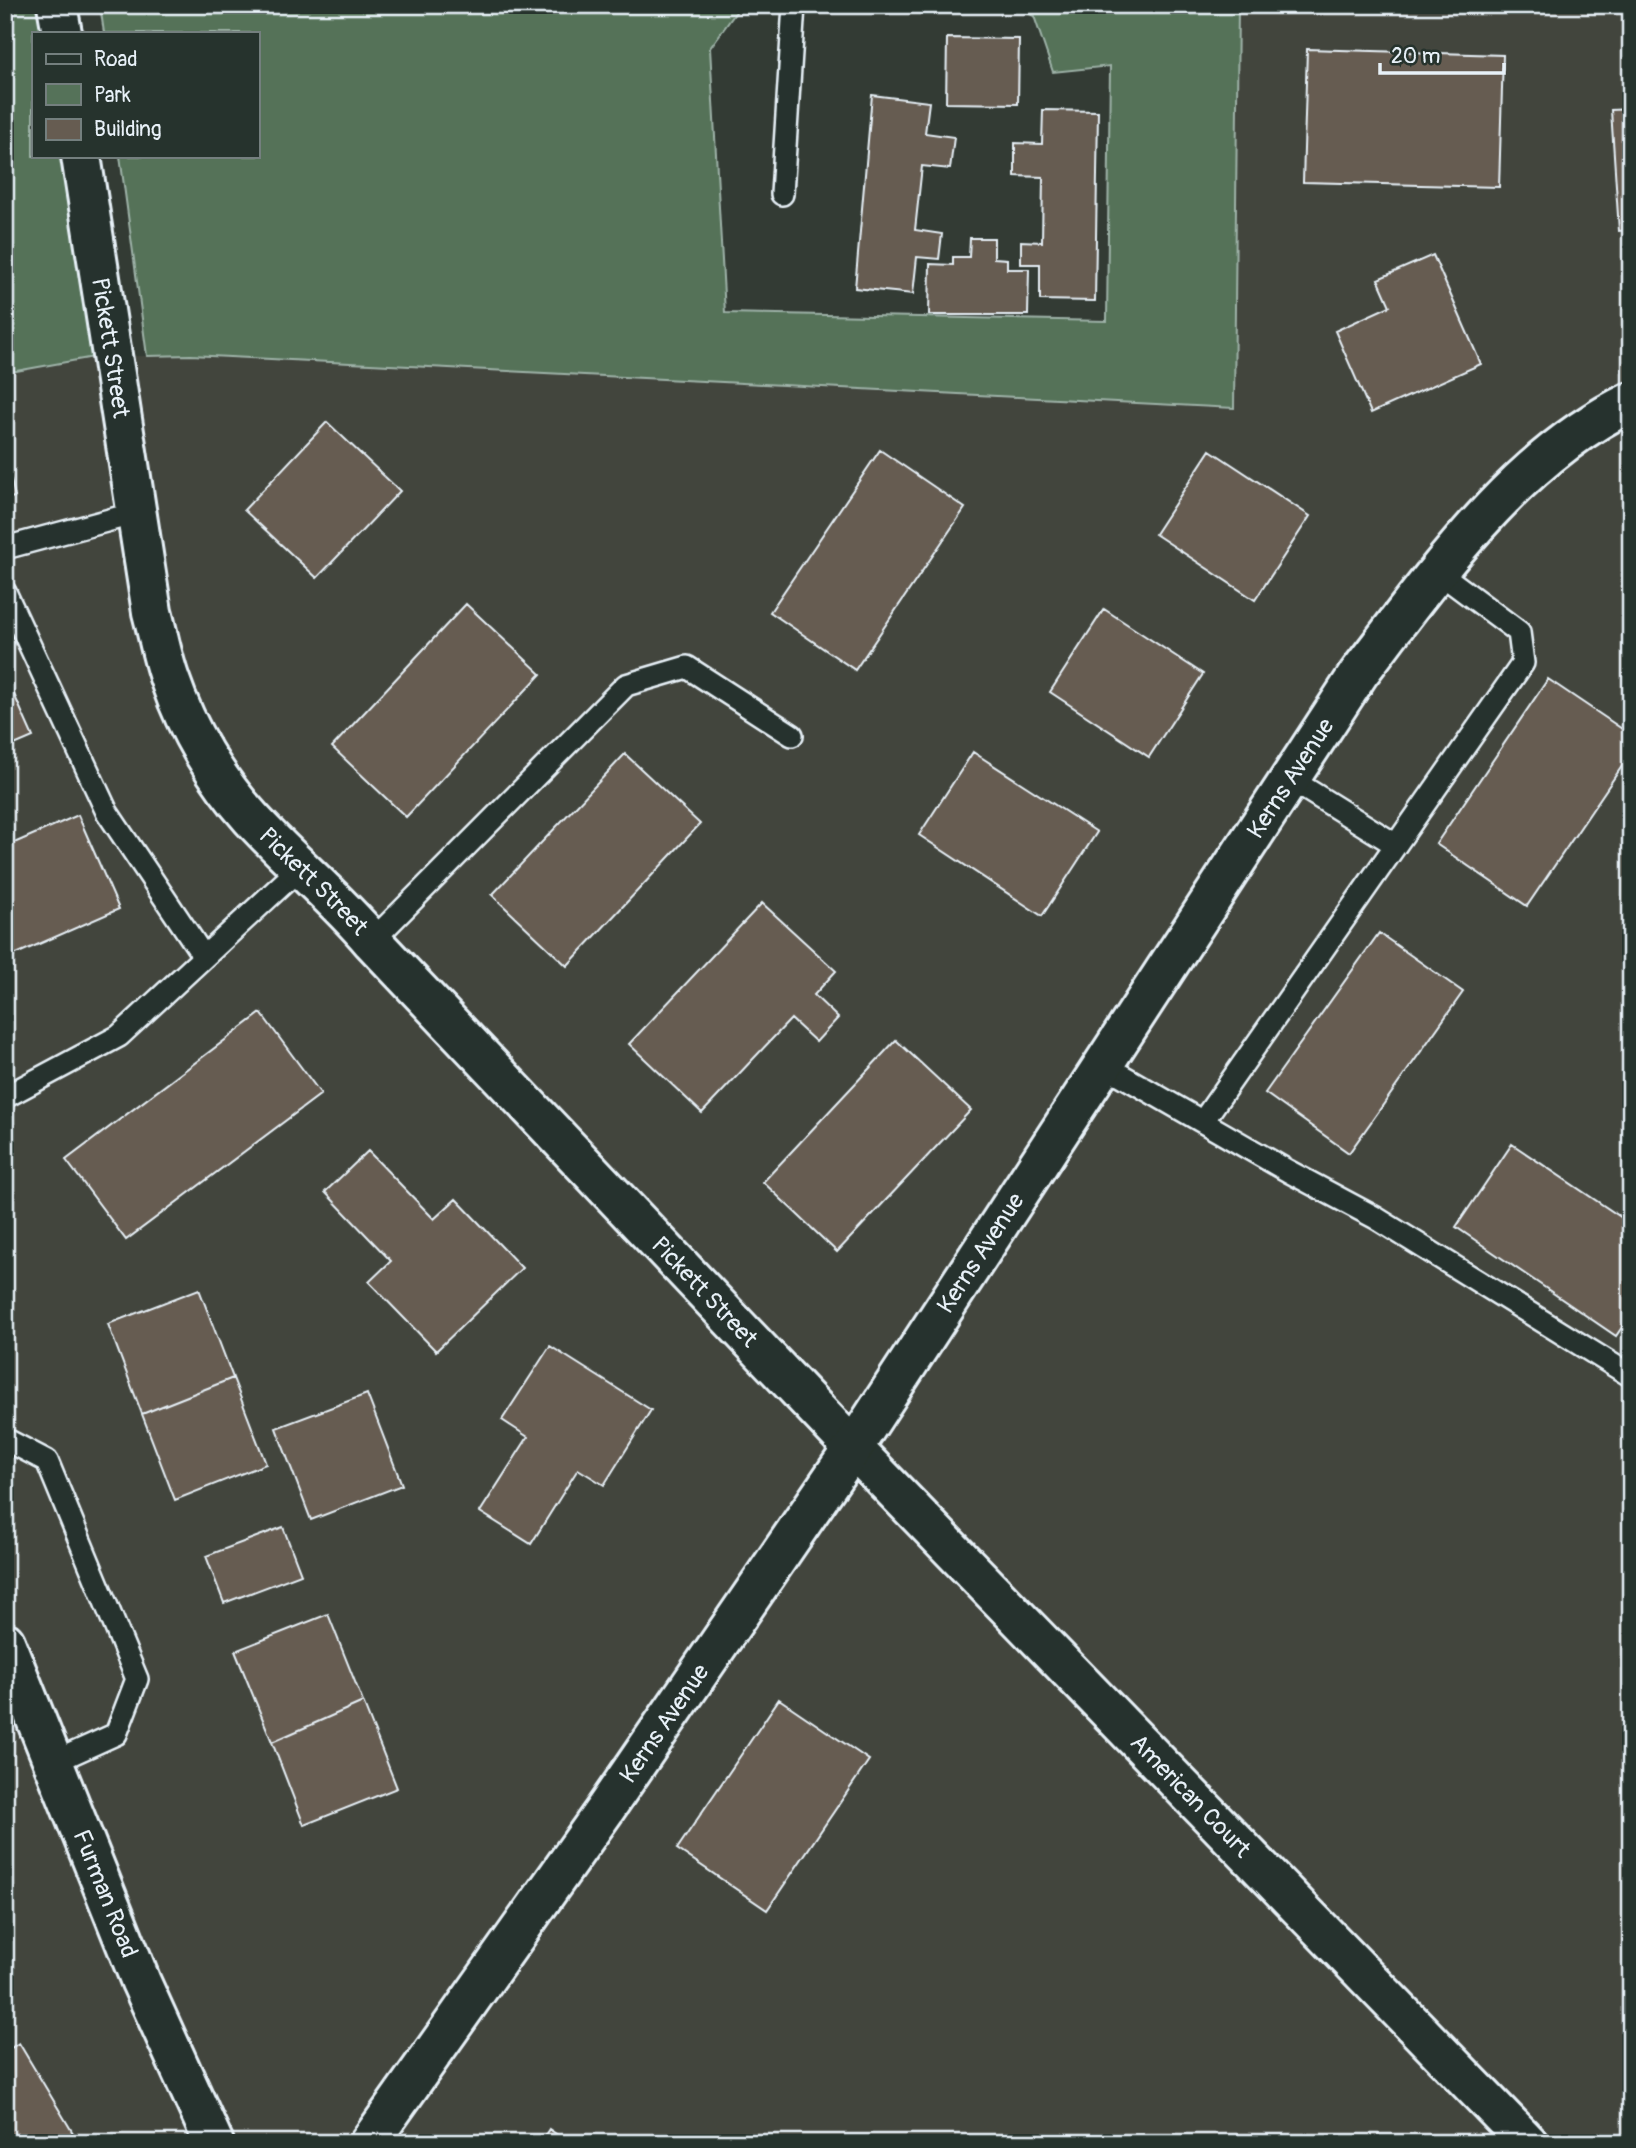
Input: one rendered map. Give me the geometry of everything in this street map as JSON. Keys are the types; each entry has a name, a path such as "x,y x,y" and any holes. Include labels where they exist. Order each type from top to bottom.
{"street":[{"path":"57,5 62,32"},
{"name":"Pickett Street","path":"81,158 152,612 170,680 193,734 220,778 251,818 348,912 372,942 853,1448"},
{"name":"Kerns Avenue","path":"369,2143 604,1811 853,1448 1359,673 1437,571 1516,484 1609,412 1631,402"},
{"name":"American Court","path":"853,1448 1528,2143"},
{"name":"Furman Road","path":"5,1642 141,1982 214,2143"}],"lane":[{"path":"782,194 794,5"},
{"path":"5,548 136,513"},
{"path":"1203,1121 1523,663 1519,632 1437,571"},
{"path":"5,592 107,811 204,957"},
{"path":"372,942 625,685 687,667 792,735"},
{"path":"1290,779 1396,845"},
{"path":"5,1097 119,1036 301,867"},
{"path":"1102,1064 1288,1171 1376,1218 1631,1376"},
{"path":"5,1440 47,1461 136,1679 116,1734 54,1762"}],"shaded area":[{"path":"1238,5 1631,5 1631,2143 5,2143 5,373 94,357 191,355 1234,408"}],"green space":[{"path":"5,5 41,5 46,32 32,32 32,158 64,158 94,357 5,373"},
{"path":"100,5 741,5 710,48 725,313 1107,321 1110,66 1053,72 1034,16 1009,5 1238,5 1234,408 191,355 147,356 120,158 259,158 259,32 104,32"}],"building":[{"path":"947,38 1019,39 1018,104 946,103"},
{"path":"1307,49 1503,55 1499,187 1303,182"},
{"path":"872,95 929,102 925,133 954,137 950,169 922,166 915,230 942,234 939,259 917,257 913,294 855,288"},
{"path":"1631,109 1631,230 1619,231 1611,110"},
{"path":"1043,110 1098,111 1095,301 1040,300 1040,264 1021,264 1021,241 1042,242 1043,177 1015,176 1015,143 1042,144"},
{"path":"970,238 994,238 994,258 1007,259 1007,269 1029,269 1028,315 929,315 930,264 953,265 953,257 969,257"},
{"path":"1433,255 1481,364 1371,413 1335,331 1390,306 1378,279"},
{"path":"327,422 400,491 317,578 244,510"},
{"path":"880,450 965,508 855,670 770,612"},
{"path":"1210,450 1310,516 1255,600 1155,534"},
{"path":"5,451 15,497 5,499"},
{"path":"466,604 541,674 406,817 332,747"},
{"path":"1104,609 1203,674 1149,757 1050,692"},
{"path":"5,674 33,737 5,749"},
{"path":"1548,679 1631,735 1631,753 1527,906 1436,844"},
{"path":"973,752 1097,832 1042,916 919,835"},
{"path":"625,754 700,824 567,966 492,895"},
{"path":"78,815 119,909 5,959 5,847"},
{"path":"762,903 836,971 814,995 838,1018 816,1042 791,1019 702,1113 629,1044"},
{"path":"1379,933 1463,992 1349,1153 1265,1093"},
{"path":"261,1013 321,1094 126,1240 66,1160"},
{"path":"896,1040 971,1110 837,1252 763,1182"},
{"path":"1512,1144 1631,1224 1631,1314 1616,1336 1456,1227"},
{"path":"368,1151 434,1219 456,1199 522,1268 436,1351 369,1282 391,1261 325,1192"},
{"path":"199,1289 233,1378 142,1414 108,1324"},
{"path":"550,1346 651,1410 604,1485 578,1469 531,1544 480,1512 528,1437 502,1420"},
{"path":"233,1378 266,1464 175,1500 142,1414"},
{"path":"367,1394 402,1485 311,1520 276,1428"},
{"path":"283,1527 301,1574 224,1603 206,1556"},
{"path":"328,1614 363,1702 272,1742 235,1651"},
{"path":"779,1699 869,1760 767,1910 677,1849"},
{"path":"363,1702 397,1788 304,1825 272,1742"},
{"path":"19,2043 79,2143 5,2143 5,2052"},
{"path":"549,2129 569,2143 540,2143"}]}
